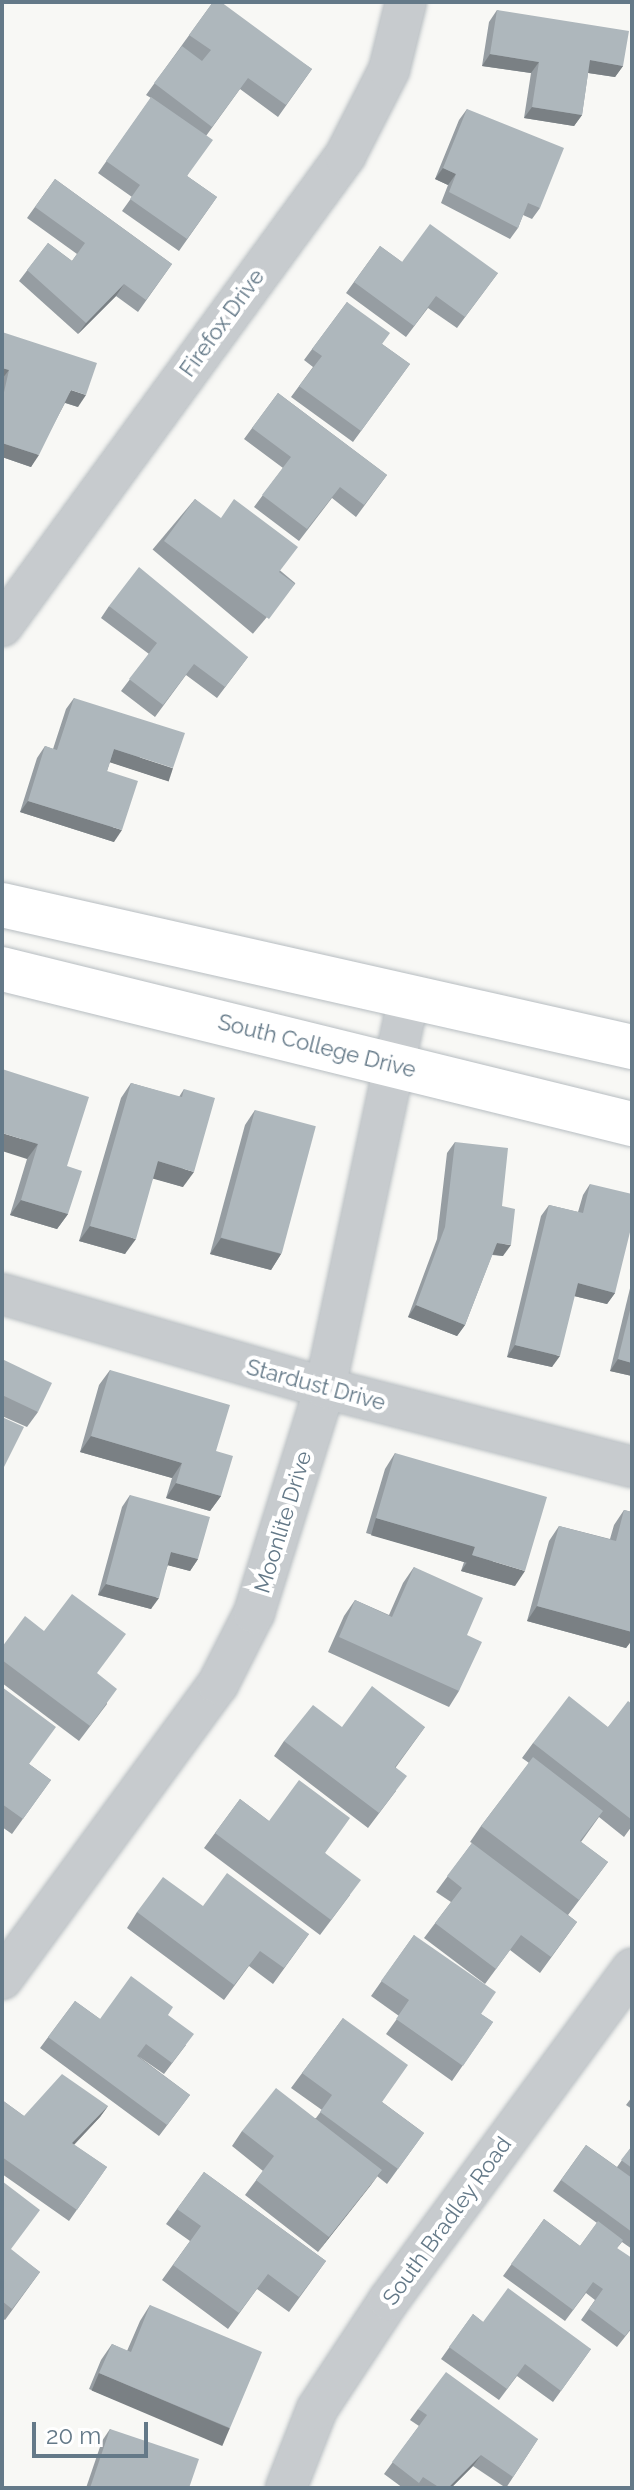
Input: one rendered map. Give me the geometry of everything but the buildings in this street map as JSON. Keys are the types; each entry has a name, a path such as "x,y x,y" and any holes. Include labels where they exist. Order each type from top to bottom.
{"street":[{"name":"Firefox Drive","path":"8,606 345,156 389,70 406,2"},
{"path":"2,905 632,1047"},
{"name":"South College Drive","path":"2,969 632,1124"},
{"name":"Moonlite Drive","path":"2,1979 218,1684 254,1613 325,1388 409,996"},
{"name":"Stardust Drive","path":"2,1294 325,1388 632,1467"},
{"name":"South Bradley Road","path":"286,2488 317,2409 389,2300 632,1969"}]}
